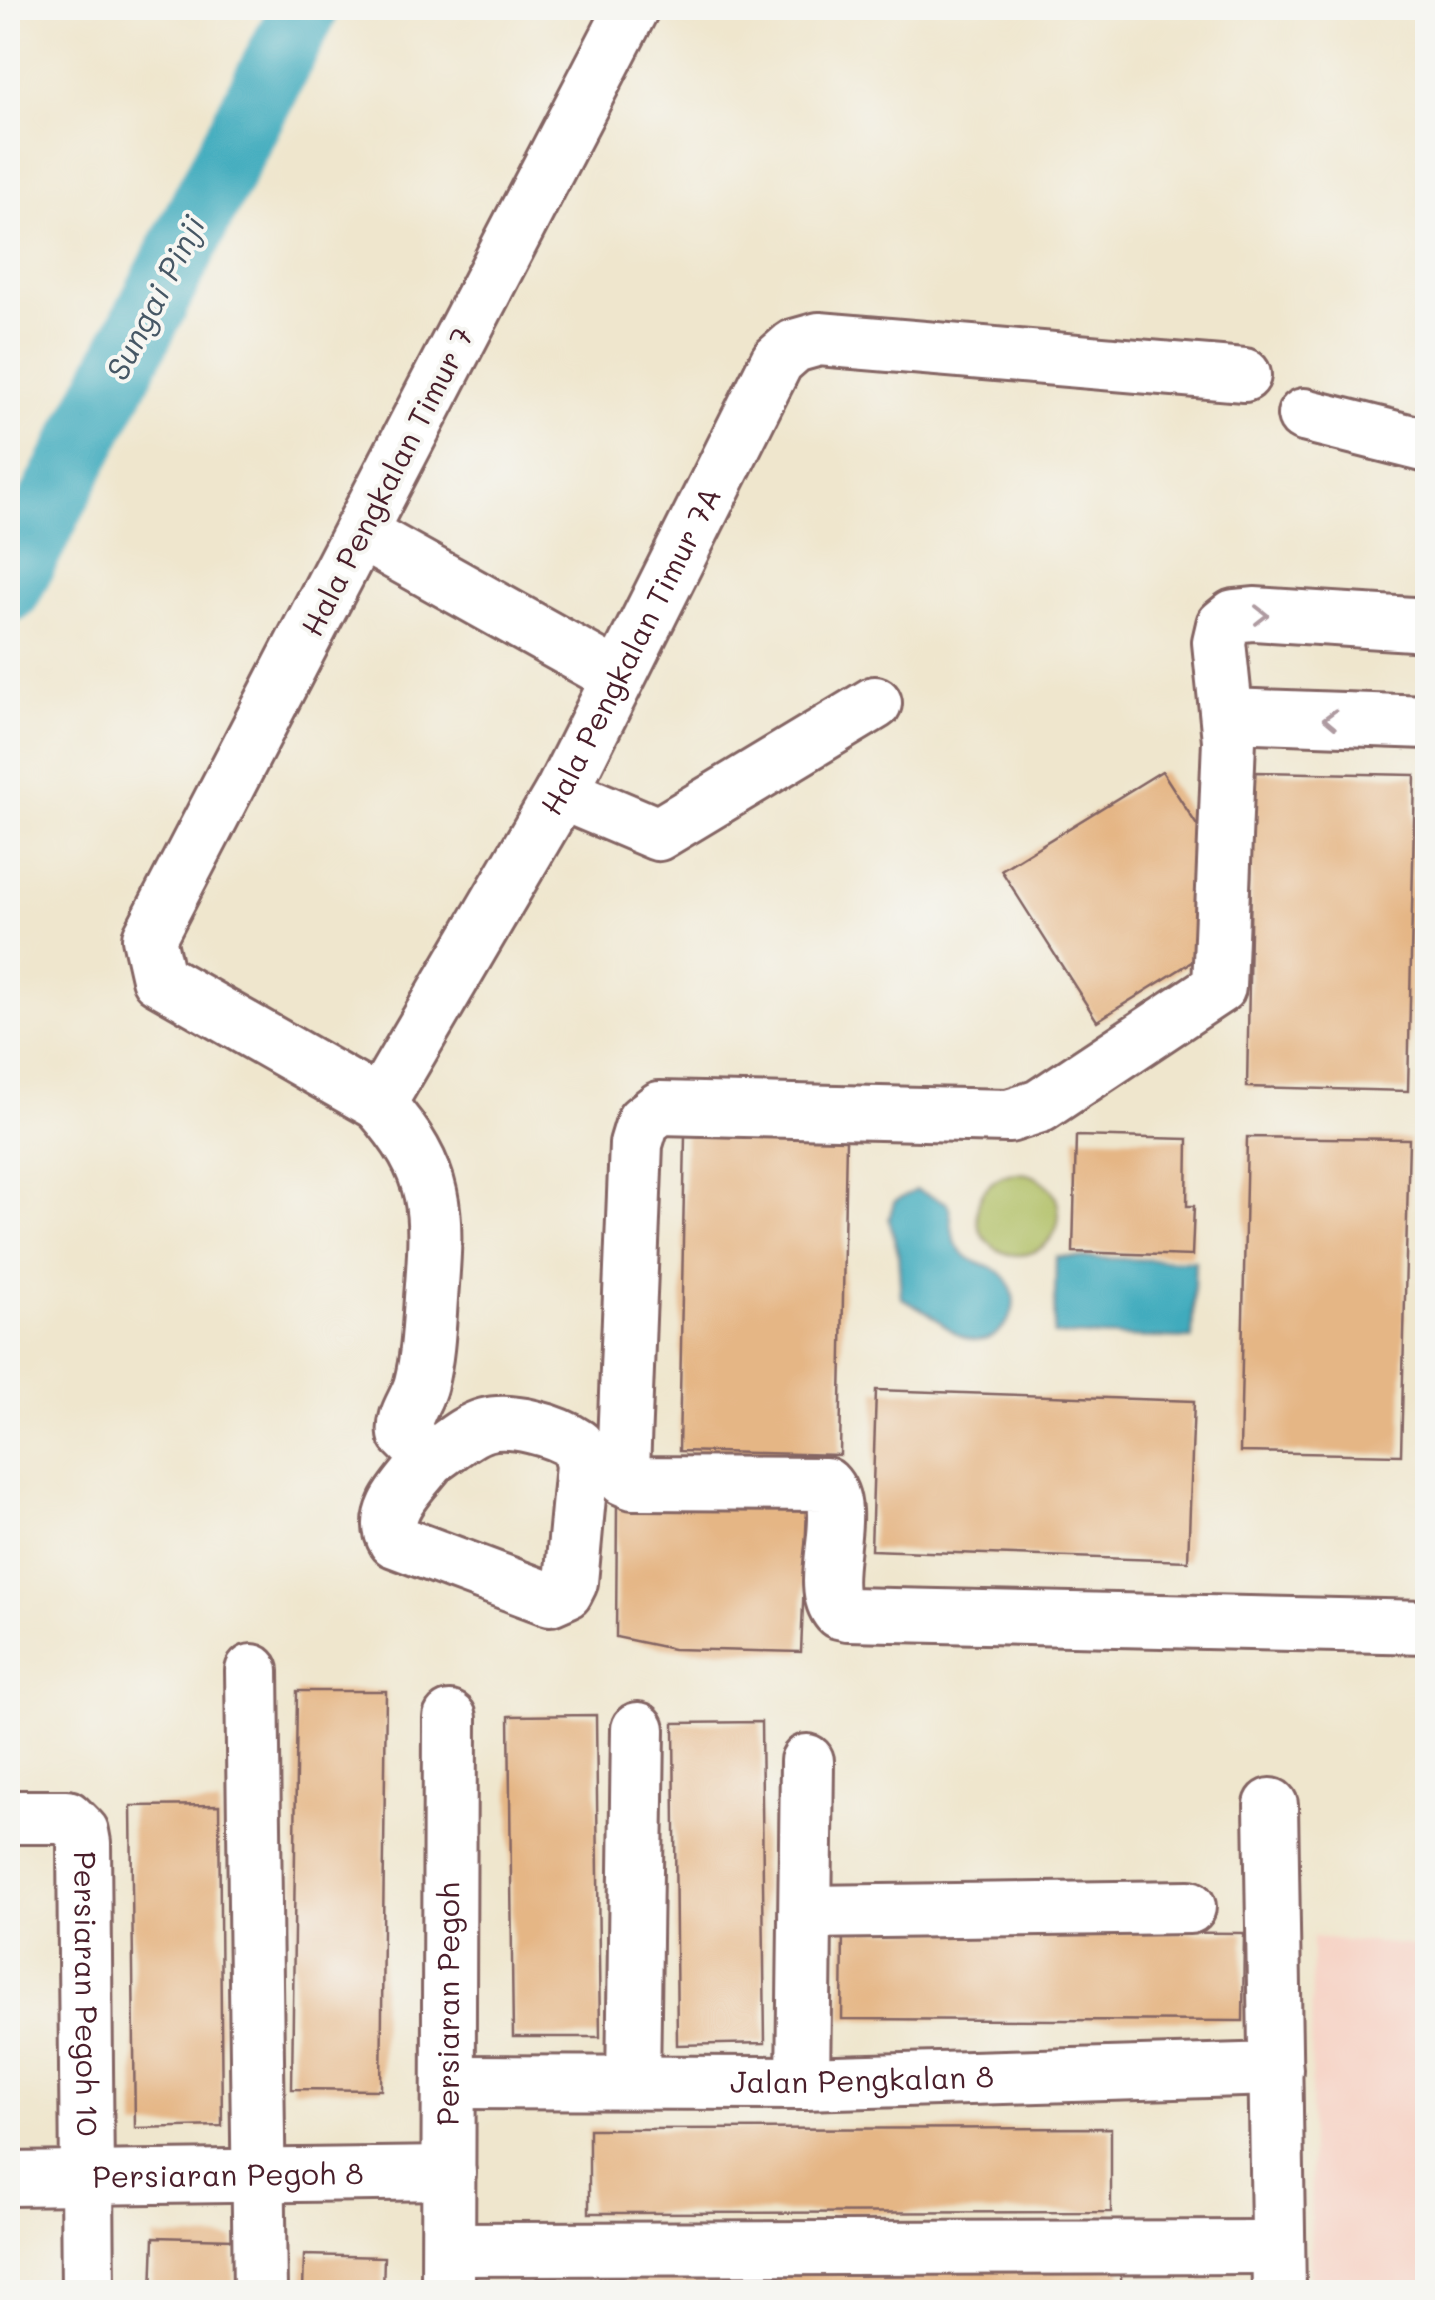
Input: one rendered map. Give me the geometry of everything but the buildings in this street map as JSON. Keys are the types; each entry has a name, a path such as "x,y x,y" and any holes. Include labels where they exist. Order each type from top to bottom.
{"street":[{"name":"Hala Pengkalan Timur 7","path":"379,1104 158,978 148,938 362,534 632,8"},
{"name":"Hala Pengkalan Timur 7A","path":"379,1104 561,792 777,361 794,346 819,339 1244,375"},
{"path":"1304,415 1428,446"},
{"path":"362,534 618,677"},
{"path":"1428,625 1234,616 1223,624 1220,642 1228,715 1219,987 1040,1106 1008,1116 660,1108 643,1121 636,1144 624,1478 633,1482 825,1484 834,1499 832,1597 840,1612 848,1614 1428,1627"},
{"path":"561,792 658,834 875,704"},
{"path":"1228,715 1428,722"},
{"path":"379,1104 408,1136 426,1173 438,1226 424,1370 404,1428 430,1459"},
{"path":"252,1672 260,2292"},
{"name":"Persiaran Pegoh","path":"449,2271 450,1718"},
{"path":"633,2082 638,1728"},
{"path":"802,2083 807,1761"},
{"path":"449,2271 1279,2270 1271,1804"},
{"name":"Persiaran Pegoh 10","path":"8,1817 66,1817 82,1832 88,2292"},
{"path":"807,1912 1189,1907"},
{"name":"Jalan Pengkalan 8","path":"450,2082 802,2083 1276,2069"},
{"name":"Persiaran Pegoh 8","path":"8,2180 449,2173"}],"shaded area":[{"path":"1312,1937 1427,1947 1427,2292 1310,2292"}],"green space":[{"path":"1018,1173 1034,1176 1047,1185 1056,1198 1056,1230 1047,1243 1034,1252 1018,1255 1002,1252 989,1243 980,1230 977,1214 980,1198 989,1185 1002,1176"}],"water":[{"path":"916,1190 947,1203 953,1237 963,1254 1007,1279 1014,1302 1011,1316 988,1339 978,1341 960,1336 901,1297 898,1252 889,1219 894,1202"},
{"path":"1056,1257 1195,1261 1192,1339 1054,1335"}],"waterway":[{"name":"Sungai Pinji","path":"8,589 305,8"}]}
